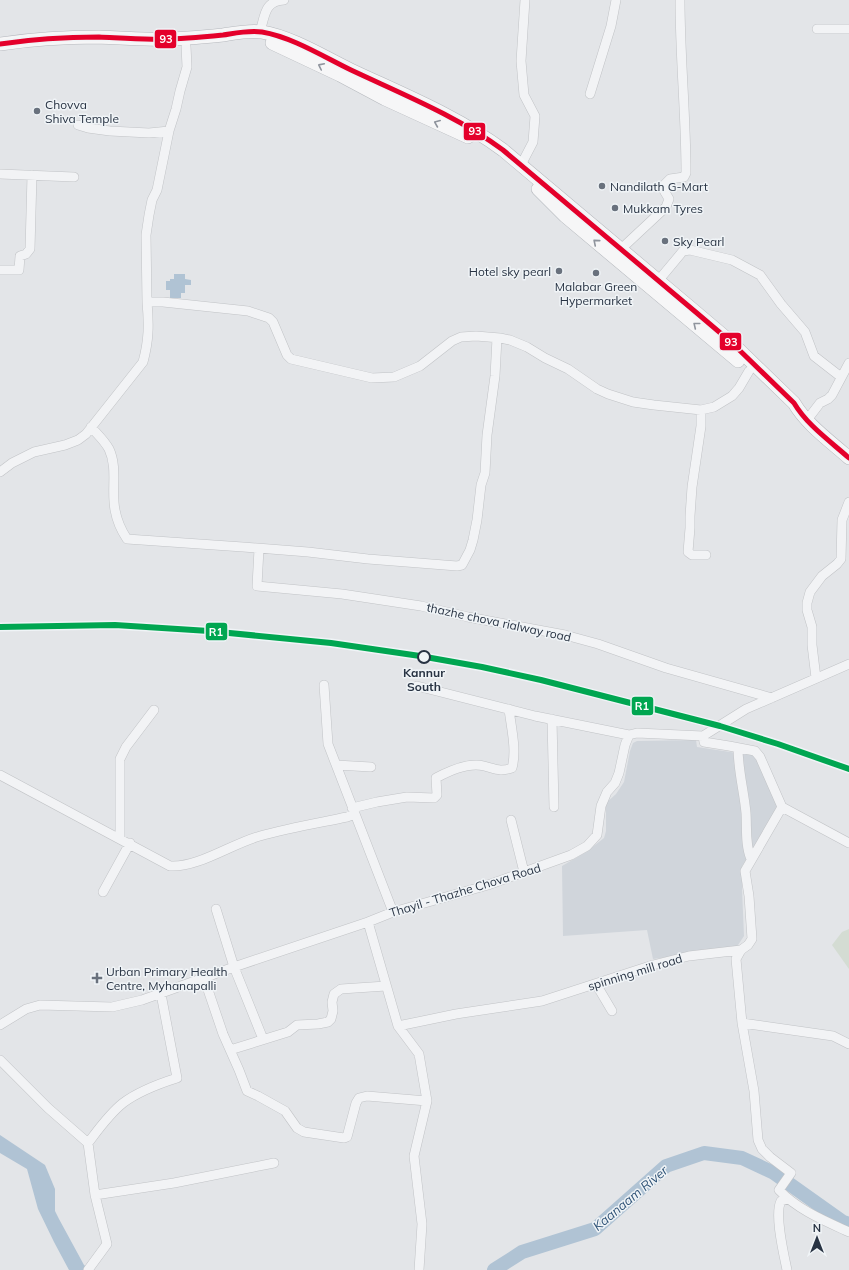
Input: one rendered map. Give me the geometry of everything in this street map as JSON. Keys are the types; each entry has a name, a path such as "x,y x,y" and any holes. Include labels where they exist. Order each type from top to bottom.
{"highway":[{"path":"0,51 20,47 88,44 165,47 237,32 260,32 272,34 299,45 445,115 482,135 521,165 731,342 751,368"},
{"path":"0,44 33,39 98,37 163,39 185,42 257,40 276,44 385,99 462,133 530,181 565,216 711,338 751,368 794,404 803,417 849,458"}],"street":[{"path":"260,32 265,12 269,6 276,0 284,0"},
{"path":"521,165 533,142 535,116 524,95 521,61 525,0"},
{"path":"590,94 611,26 616,0"},
{"path":"621,249 666,207 669,199 662,187 670,179 684,177 686,173 684,99 681,73 680,0"},
{"path":"817,29 849,29"},
{"path":"0,472 12,462 34,452 65,445 78,440 86,434 90,427 143,362 147,347 149,326 147,302 146,235 169,131 187,68 185,42"},
{"path":"78,125 94,129 120,132 149,133 169,131"},
{"path":"0,174 74,177"},
{"path":"0,270 20,270 20,256 26,254 30,249 32,175"},
{"path":"658,281 683,251 690,250 732,260 760,275 781,304 805,332 814,356 841,377"},
{"path":"147,302 163,302 248,311 269,318 273,322 287,355 291,359 372,378 402,375 420,366 452,341 461,337 476,336 497,338 510,340 527,347 568,369 597,389 620,398 654,405 701,410 714,407 732,396 739,388 751,368"},
{"path":"90,427 104,441 109,450 114,478 115,509 120,527 127,539 308,552 334,556 457,566 462,564 470,550 477,520 481,485 485,473 489,420 495,376 497,338"},
{"path":"803,417 832,395 849,363"},
{"path":"701,410 701,426 692,488 688,552 692,555 706,555"},
{"path":"816,678 812,645 812,627 807,610 807,603 810,592 822,576 841,559 842,520 849,502"},
{"name":"thazhe chova rialway road","path":"259,549 257,586 342,594 422,606 468,617 565,635 598,644 666,668 772,698"},
{"path":"417,686 552,719 630,735 637,733 704,736 746,709 849,664"},
{"path":"324,685 328,744 393,912"},
{"path":"0,775 130,843 170,866 177,866 206,858 259,836 347,817 354,811 376,802 407,797 434,798 437,795 436,778 448,771 462,767 479,766 492,770 512,768 513,739 509,709"},
{"path":"120,838 120,759 126,747 154,710"},
{"path":"552,719 554,807"},
{"name":"Thayil - Thazhe Chova Road","path":"0,1025 26,1009 40,1005 112,1007 142,1000 393,912 488,885 572,855 587,846 597,835 601,806 607,792 615,783 619,773 624,745 630,735"},
{"path":"704,736 704,742 755,751 760,757 782,807 849,843"},
{"path":"738,748 746,813 747,851 751,859 752,857"},
{"path":"336,765 371,767"},
{"path":"782,807 745,871 749,896 752,939 748,945 741,950 736,959 742,1023 754,1091 758,1140 762,1149 791,1173 779,1190 787,1199 819,1218 849,1232"},
{"path":"511,820 524,872"},
{"path":"103,892 130,843"},
{"path":"216,909 234,967 263,1039"},
{"path":"368,922 398,1026 419,1054 427,1101 414,1156 422,1224 420,1270"},
{"name":"spinning mill road","path":"398,1026 456,1014 542,1001 653,965 689,956 741,950"},
{"path":"204,978 223,1034 247,1091 285,1111 297,1128 304,1132 344,1138 347,1137 356,1103 359,1098 367,1096 427,1101"},
{"path":"596,984 612,1011"},
{"path":"230,1050 288,1032 298,1025 328,1022 333,1011 332,1002 334,994 341,989 386,986"},
{"path":"88,1143 122,1103 155,1085 177,1078 161,994"},
{"path":"742,1023 833,1036 849,1044"},
{"path":"0,1060 48,1108 88,1143 96,1195 107,1244 91,1267"},
{"path":"96,1195 174,1183 274,1162"},
{"path":"787,1199 781,1201 779,1211 781,1238 787,1270"}],"shaded area":[{"path":"696,740 697,747 757,756 779,808 742,866 744,936 736,948 653,959 647,930 563,936 562,866 586,852 604,838 606,831 606,803 616,794 624,782 633,743 637,741"},
{"path":"849,929 849,969 832,945 842,932"}],"water":[{"path":"174,274 185,274 185,279 191,280 191,285 185,285 185,293 181,293 181,298 170,298 170,290 166,290 166,281 174,279"},
{"path":"0,1135 45,1165 55,1189 55,1211 84,1265 90,1270 69,1270 38,1209 27,1169 0,1153"}],"waterway":[{"name":"Kaanaam River","path":"494,1270 522,1252 595,1229 666,1166 704,1153 742,1158 774,1173 843,1222 849,1224"}],"transit line":[{"name":"93","path":"0,44 62,38 99,37 170,39 257,31 285,38 429,106 467,127 503,150 731,342 794,403 812,426 849,458"},
{"name":"R1","path":"0,627 115,625 209,631 331,643 420,656 482,667 541,680 720,726 778,744 849,769"}],"place":[{"name":"Chovva Shiva Temple","path":"37,111"},
{"name":"Nandilath G-Mart","path":"602,186"},
{"name":"Mukkam Tyres","path":"615,208"},
{"name":"Sky Pearl","path":"665,241"},
{"name":"Hotel sky pearl","path":"559,271"},
{"name":"Malabar Green Hypermarket","path":"596,273"},
{"name":"Kannur South","path":"424,657"},
{"name":"Urban Primary Health Centre, Myhanapalli","path":"97,978"}]}
